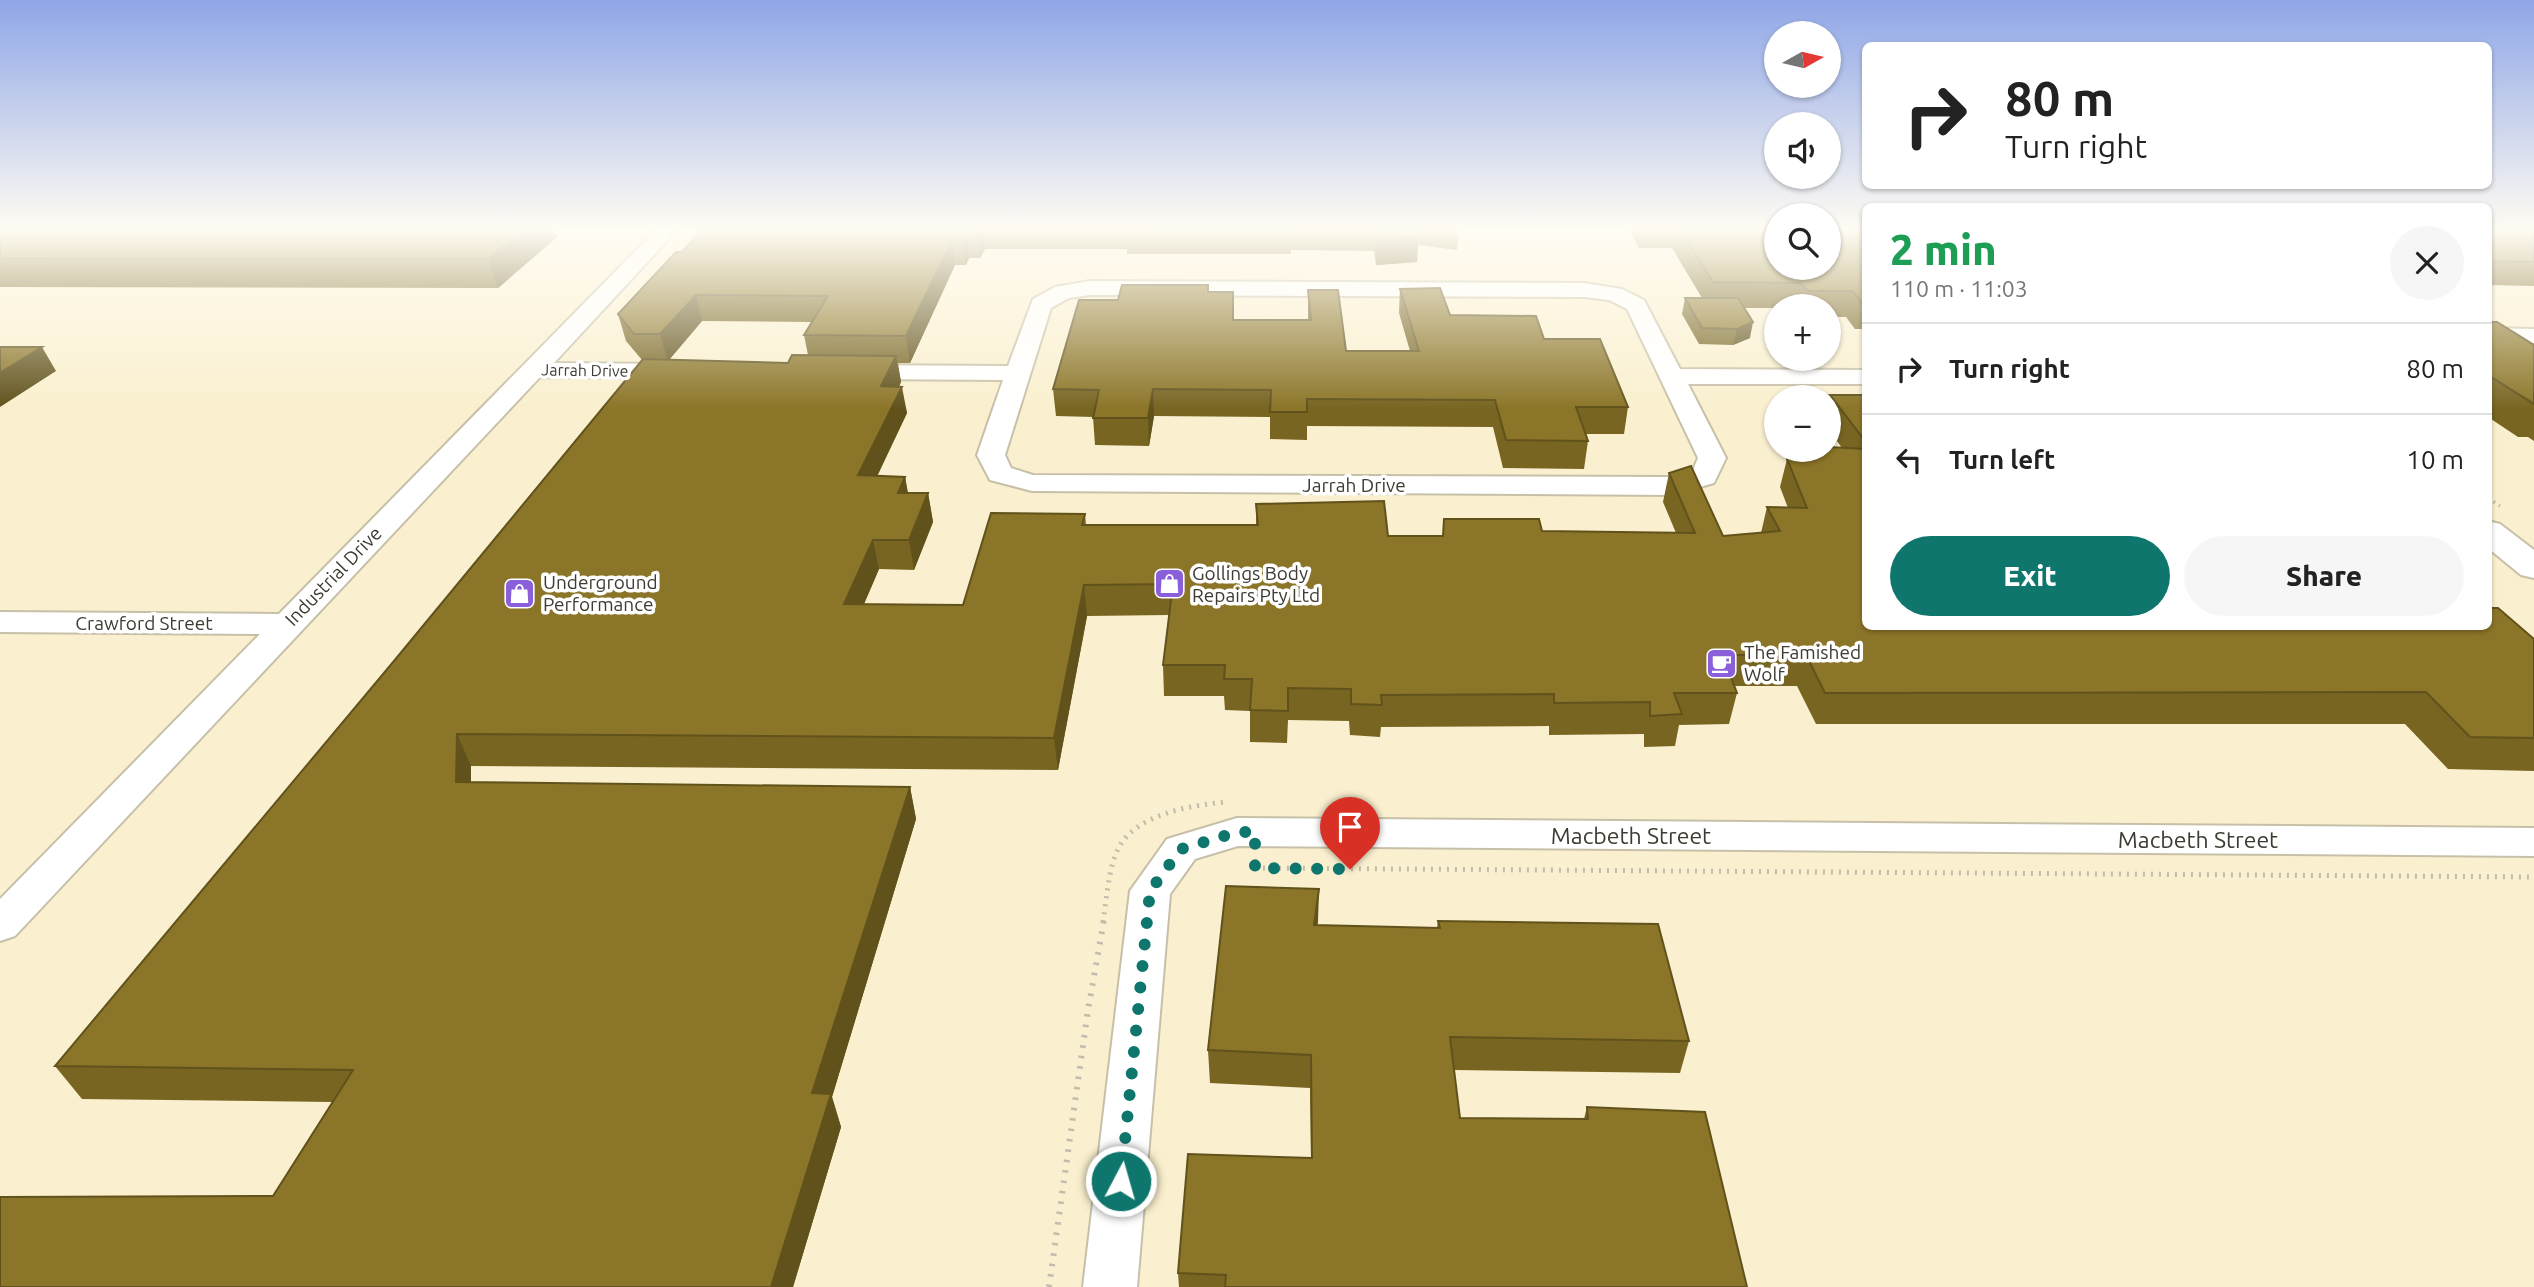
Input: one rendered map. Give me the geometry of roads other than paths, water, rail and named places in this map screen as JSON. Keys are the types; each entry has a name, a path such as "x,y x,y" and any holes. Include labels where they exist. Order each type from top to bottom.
{"street":[{"name":"Industrial Drive","path":"0,925 610,289"},
{"name":"Jarrah Drive","path":"1083,289 1063,292 1041,304 990,455 1000,474 1032,483 1672,486 1704,477 1712,457 1636,305 1614,294 1584,289"},
{"path":"2492,335 2534,336"},
{"name":"Jarrah Drive","path":"531,370 704,371"},
{"path":"827,372 1017,373"},
{"path":"1673,376 1862,377"},
{"path":"2492,534 2534,567"},
{"name":"Crawford Street","path":"0,622 287,624"},
{"name":"Macbeth Street","path":"1110,1287 1150,891 1181,849 1237,832 2534,842"}],"place":[{"name":"Gollings Body Repairs Pty Ltd","path":"1169,584"},
{"name":"Underground Performance","path":"520,593"},
{"name":"The Famished Wolf","path":"1721,663"}]}
